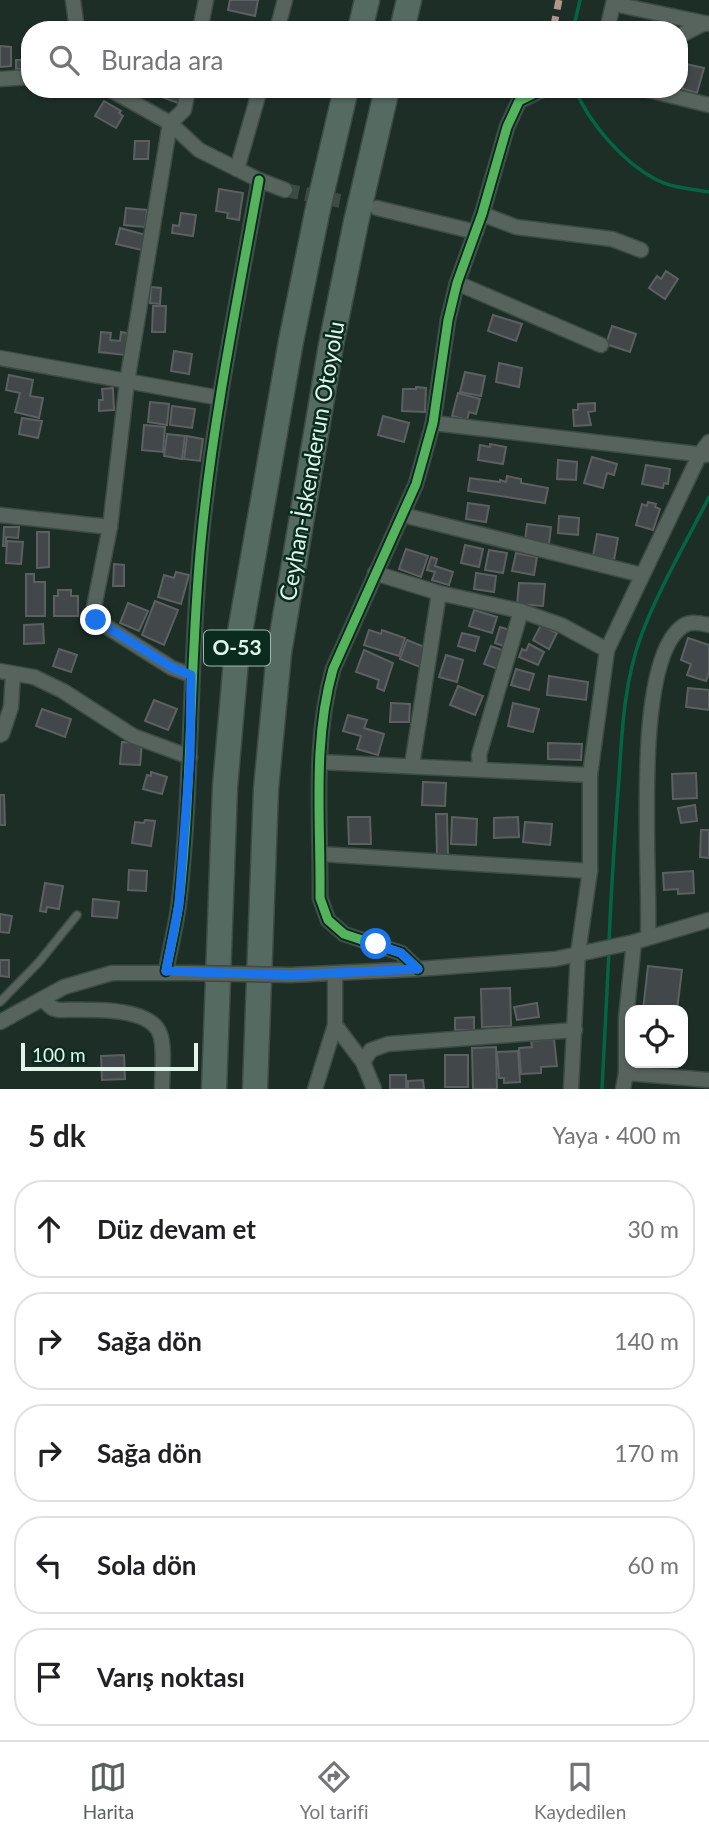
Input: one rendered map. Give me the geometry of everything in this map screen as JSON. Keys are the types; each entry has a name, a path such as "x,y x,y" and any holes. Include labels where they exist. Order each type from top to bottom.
{"highway":[{"path":"362,21 367,0"},
{"path":"404,21 409,0"},
{"name":"Ceyhan-İskenderun Otoyolu","path":"214,1089 225,787 237,649 294,328 344,98"},
{"name":"Ceyhan-İskenderun Otoyolu","path":"255,1089 266,789 279,653 331,345 385,98"}],"street":[{"path":"74,0 76,21"},
{"path":"202,21 206,0"},
{"path":"279,21 285,0"},
{"path":"609,21 614,2 707,24"},
{"path":"688,32 707,24"},
{"path":"0,79 21,78"},
{"path":"125,98 170,123 199,150 285,190"},
{"path":"186,98 184,110 170,123 127,382 110,527 94,607 96,620 173,668 191,675"},
{"path":"237,169 257,98"},
{"path":"418,969 401,953 344,934 328,920 320,898 320,733 324,700 333,669 416,484 433,423 448,320 457,284 482,214 507,127 519,102 527,98"},
{"path":"681,98 709,105"},
{"path":"166,971 179,904 190,757 191,675 202,531 220,398 259,180"},
{"path":"376,208 476,232"},
{"path":"482,214 516,227 612,239 641,250"},
{"path":"457,284 601,345"},
{"path":"0,358 220,398"},
{"path":"433,423 706,450 607,650 590,775 590,871 579,953 571,1089"},
{"path":"0,515 110,527"},
{"path":"403,515 642,575"},
{"path":"375,573 439,593 521,611 561,625 607,650"},
{"path":"412,765 439,593"},
{"path":"480,768 479,755 521,611"},
{"path":"648,936 646,834 650,718 657,673 670,640 681,627 690,622 709,625"},
{"path":"0,735 11,707 7,673 34,677 63,691 133,736 190,757"},
{"path":"320,762 590,775"},
{"path":"320,854 590,871"},
{"path":"0,1022 64,987 112,973 166,971 335,974 555,959 634,942 709,920"},
{"path":"629,1005 634,942"},
{"path":"314,1089 335,1025 335,974"},
{"path":"43,999 52,1008 59,1010 138,1015 153,1023 161,1035 162,1089"},
{"path":"335,1025 363,1062 374,1089"},
{"path":"363,1062 371,1050 388,1044 575,1030"},
{"path":"623,1089 626,1068"},
{"path":"626,1073 668,1069 709,1080"}],"lane":[{"path":"0,1002 39,962 78,915"}],"building":[{"path":"230,0 258,0 255,16 228,10"},
{"path":"0,46 11,47 11,66 0,67"},
{"path":"16,60 21,60 21,69 16,69"},
{"path":"688,64 704,68 697,93 688,90"},
{"path":"164,98 180,98 178,103"},
{"path":"104,101 121,111 119,113 123,116 116,128 95,116"},
{"path":"135,141 149,141 148,159 134,159"},
{"path":"219,189 243,193 239,220 227,218 228,213 216,211"},
{"path":"126,208 147,210 145,227 124,225"},
{"path":"181,213 196,215 193,236 172,233 173,225 179,226"},
{"path":"120,228 146,235 142,250 116,244"},
{"path":"666,271 678,279 665,299 649,288 657,276 661,279"},
{"path":"151,287 161,288 160,304 150,303"},
{"path":"153,306 166,306 165,332 152,332"},
{"path":"493,315 522,324 516,341 488,331"},
{"path":"612,326 636,334 630,352 606,344"},
{"path":"101,332 111,333 110,340 120,341 121,332 127,333 125,355 99,352"},
{"path":"174,351 192,354 189,374 171,371"},
{"path":"499,363 522,368 519,387 496,382"},
{"path":"465,372 485,376 481,396 460,392"},
{"path":"9,375 33,380 30,396 43,398 39,418 15,412 20,393 6,390"},
{"path":"113,388 114,410 99,411 99,400 103,400 102,389"},
{"path":"426,388 425,412 402,411 403,389"},
{"path":"458,393 480,399 476,414 469,412 467,420 452,416"},
{"path":"150,402 169,404 167,425 148,422"},
{"path":"595,403 595,411 588,412 591,425 574,426 573,410 578,410 578,404"},
{"path":"172,406 195,409 192,428 170,425"},
{"path":"383,416 409,423 404,442 378,435"},
{"path":"22,418 42,421 38,438 19,434"},
{"path":"144,425 165,427 163,452 142,450"},
{"path":"167,434 185,436 182,459 164,456"},
{"path":"187,436 203,439 200,461 184,459"},
{"path":"490,444 506,447 503,464 478,460 480,445 490,447"},
{"path":"592,457 617,464 614,475 607,473 603,488 584,483"},
{"path":"558,460 577,462 576,480 557,479"},
{"path":"646,465 670,469 668,484 664,483 663,488 642,484"},
{"path":"507,476 521,479 521,483 548,488 545,503 468,491 470,478 506,482"},
{"path":"648,502 656,504 655,507 660,509 653,530 636,525 642,504 647,506"},
{"path":"468,503 489,506 486,522 466,519"},
{"path":"559,516 579,518 578,535 558,533"},
{"path":"527,524 551,527 549,544 525,541"},
{"path":"4,527 19,527 18,538 6,537 6,546 3,546"},
{"path":"37,532 49,532 49,567 37,568"},
{"path":"597,534 618,538 614,560 593,556"},
{"path":"7,541 23,542 21,564 6,563"},
{"path":"465,545 483,549 479,567 461,563"},
{"path":"406,549 428,556 421,577 399,569"},
{"path":"489,550 507,553 503,573 485,570"},
{"path":"516,553 537,557 534,575 512,571"},
{"path":"431,557 437,559 435,566 453,572 449,585 432,580 435,572 427,570"},
{"path":"114,564 124,565 124,586 113,586"},
{"path":"176,572 189,575 181,604 158,597 164,575 174,578"},
{"path":"476,573 496,576 494,592 474,589"},
{"path":"26,574 34,574 34,582 45,582 45,616 26,616"},
{"path":"519,583 545,584 543,606 517,604"},
{"path":"58,590 71,590 71,596 78,596 78,616 54,616 54,596 58,596"},
{"path":"155,601 178,610 164,645 142,635"},
{"path":"128,603 148,611 139,631 120,623"},
{"path":"474,610 497,617 492,633 469,626"},
{"path":"43,624 44,643 24,644 24,625"},
{"path":"541,625 557,633 549,649 533,640"},
{"path":"500,627 513,631 507,647 495,643"},
{"path":"369,630 381,634 382,630 405,638 399,656 364,645"},
{"path":"462,633 479,637 475,651 458,646"},
{"path":"688,638 709,645 709,673 706,681 687,675 691,664 681,660"},
{"path":"407,640 427,648 420,667 400,659"},
{"path":"529,644 544,652 538,665 519,657 522,649 526,651"},
{"path":"491,646 505,651 498,669 484,664"},
{"path":"59,649 77,655 71,672 53,666"},
{"path":"364,650 393,663 384,691 377,688 379,680 356,672"},
{"path":"446,655 463,660 457,682 439,677"},
{"path":"516,669 534,674 529,690 511,685"},
{"path":"549,676 588,682 586,700 547,695"},
{"path":"458,686 483,696 475,715 450,705"},
{"path":"688,688 709,690 709,710 686,707"},
{"path":"154,700 177,709 168,730 145,721"},
{"path":"391,703 410,704 409,722 390,722"},
{"path":"513,703 539,709 533,732 508,726"},
{"path":"42,709 71,719 65,737 36,726"},
{"path":"348,715 367,720 364,728 384,734 378,755 357,749 361,736 343,731"},
{"path":"122,742 142,743 140,765 120,764"},
{"path":"548,743 582,744 581,760 548,759"},
{"path":"151,772 167,777 162,794 143,789 147,775 151,776"},
{"path":"696,773 697,798 673,799 672,774"},
{"path":"423,782 446,783 445,806 422,805"},
{"path":"0,795 4,795 5,825 0,825"},
{"path":"695,805 697,821 681,823 678,808"},
{"path":"436,814 447,814 448,856 437,856"},
{"path":"348,817 370,817 371,844 349,844"},
{"path":"452,817 477,819 476,845 451,844"},
{"path":"518,817 519,837 494,838 494,818"},
{"path":"145,820 155,821 151,846 132,843 135,822 144,823"},
{"path":"525,822 552,824 550,845 523,842"},
{"path":"701,830 709,830 709,858 700,857"},
{"path":"129,870 147,871 146,891 128,890"},
{"path":"693,871 694,893 678,894 678,889 664,890 663,873"},
{"path":"45,883 63,886 59,909 47,907 46,912 40,911"},
{"path":"93,899 119,902 117,918 92,916"},
{"path":"0,914 12,916 9,933 0,932"},
{"path":"0,960 9,960 9,977 0,976"},
{"path":"648,966 682,970 678,1005 644,1005"},
{"path":"510,988 511,1026 482,1027 481,989"},
{"path":"537,1003 539,1017 517,1020 514,1007"},
{"path":"474,1017 474,1030 455,1030 455,1018"},
{"path":"554,1039 557,1066 541,1067 541,1073 521,1074 519,1048 532,1047 531,1041"},
{"path":"496,1047 497,1089 473,1089 472,1048"},
{"path":"518,1051 520,1082 504,1083 504,1078 499,1078 497,1052"},
{"path":"124,1055 125,1079 102,1080 101,1056"},
{"path":"445,1055 468,1055 468,1087 445,1087"},
{"path":"390,1075 406,1075 406,1089 390,1089"},
{"path":"423,1080 424,1089 408,1089 408,1081"}],"waterway":[{"path":"575,21 580,0"},
{"path":"579,98 608,140 643,172 661,182 709,192"},
{"path":"609,944 621,742 635,653 656,600 709,497"},
{"path":"602,1089 609,951"}],"tunnel":[{"path":"285,190 365,206"}],"marked path":[{"path":"555,21 559,0"}],"cycle path":[{"path":"418,969 401,953 344,934 328,920 320,898 319,783 322,725 333,669 416,484 433,423 448,320 457,283 482,214 507,127 519,101 525,98"},
{"path":"166,971 178,912 183,857 198,578 207,488 227,356 259,180"}],"route":[{"path":"96,620 173,668 191,675 190,757 179,904 166,971 291,975 418,969 401,953 376,944"}]}
